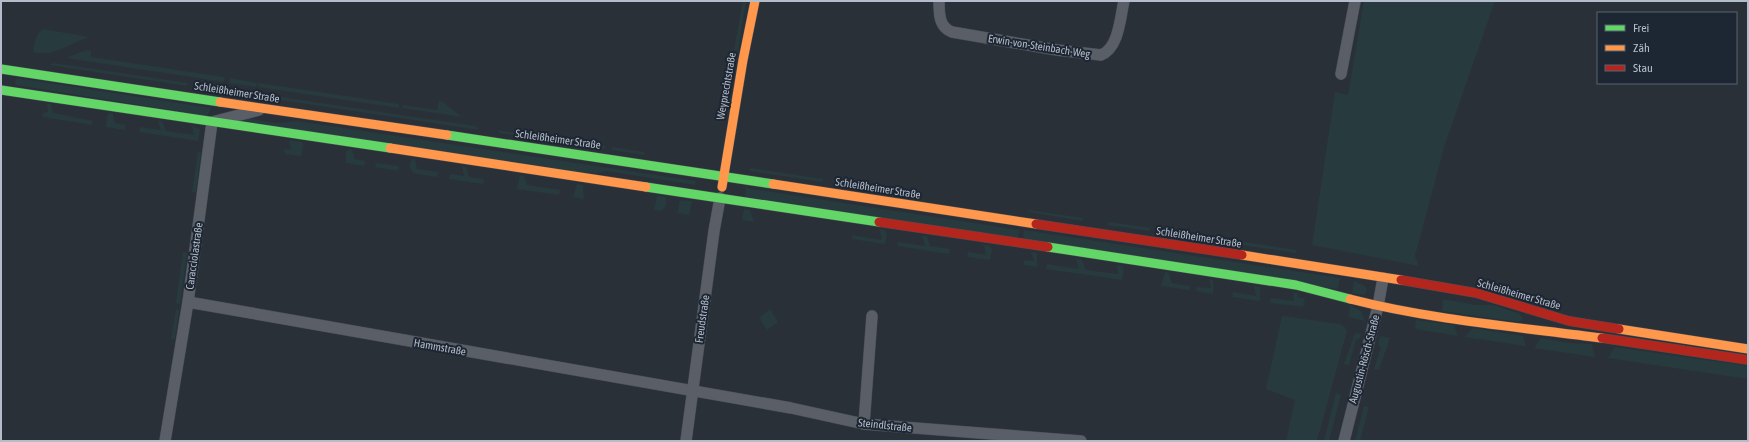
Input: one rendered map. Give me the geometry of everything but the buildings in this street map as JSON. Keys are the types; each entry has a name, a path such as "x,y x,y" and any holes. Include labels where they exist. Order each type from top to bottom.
{"main road":[{"name":"Weyprechtstraße","path":"720,198 754,1"},
{"name":"Schleißheimer Straße","path":"1,69 723,176 1383,278 1476,293 1569,321 1748,349"},
{"path":"18,93 11,86 10,82 15,75 21,73"},
{"path":"1,90 1296,285 1378,306 1533,330 1600,338 1748,360"}],"street":[{"name":"Erwin-von-Steinbach-Weg","path":"939,1 941,24 946,30 1094,55 1101,55 1108,52 1114,43 1124,1"},
{"path":"1342,74 1355,1"},
{"path":"212,122 263,108"},
{"name":"Caracciolastraße","path":"165,441 188,302 212,122"},
{"name":"Freudstraße","path":"686,441 714,231 720,198"},
{"name":"Augustin-Rösch-Straße","path":"1344,441 1378,306 1383,278"},
{"name":"Hammstraße","path":"188,302 693,392"},
{"path":"864,424 872,316"},
{"name":"Steindlstraße","path":"693,392 791,408 864,424 1081,441"}],"green space":[{"path":"743,1 746,1 738,51 734,50"},
{"path":"1364,1 1495,1 1445,144 1415,256 1419,266 1312,245 1335,92 1348,95"},
{"path":"43,29 89,37 51,53 35,53 33,51 36,38 38,33"},
{"path":"86,50 91,51 91,57 224,77 224,82 66,58"},
{"path":"54,63 188,83 187,86 49,65"},
{"path":"17,78 211,108 207,116 16,85 15,82"},
{"path":"230,78 257,83 256,87 229,83"},
{"path":"259,83 399,104 399,108 258,87"},
{"path":"228,89 475,126 479,130 227,92"},
{"path":"439,101 443,102 462,117 402,108 403,105 437,110"},
{"path":"47,104 51,104 53,113 93,121 92,125 43,117 43,113 48,112"},
{"path":"110,113 113,114 115,123 125,125 125,130 106,127 107,116"},
{"path":"246,118 276,123 297,121 696,181 695,185 606,171 594,174 240,121"},
{"path":"158,121 162,121 166,131 194,135 192,126 200,129 198,141 139,132 140,127 161,130"},
{"path":"497,130 605,146 605,149 500,133"},
{"path":"289,140 302,142 303,146 301,156 285,154 284,149 291,150"},
{"path":"612,147 644,152 644,155 612,150"},
{"path":"349,149 352,150 355,159 365,161 364,166 346,163 346,152"},
{"path":"198,152 201,153 196,192 192,192"},
{"path":"412,159 415,159 417,169 438,172 437,177 413,173 409,166"},
{"path":"376,163 399,166 398,171 375,167"},
{"path":"462,166 466,167 469,177 484,179 483,184 449,179 450,174 464,176"},
{"path":"750,168 823,179 822,182 749,171"},
{"path":"520,175 524,176 527,185 560,190 559,195 517,189"},
{"path":"833,180 913,192 912,195 833,184"},
{"path":"577,184 583,185 584,199 573,197"},
{"path":"746,188 1020,230 1018,238 745,197"},
{"path":"657,196 665,197 666,199 666,205 661,211 654,210"},
{"path":"682,200 692,201 689,215 678,213 679,202"},
{"path":"744,209 750,210 754,222 742,220"},
{"path":"1029,210 1083,218 1083,221 1028,212"},
{"path":"1109,222 1151,228 1149,231 1108,225"},
{"path":"879,229 885,230 887,235 885,244 852,239 852,235 882,240"},
{"path":"1158,229 1192,235 1190,237 1158,233"},
{"path":"1024,230 1340,278 1338,289 1023,239"},
{"path":"922,236 927,236 930,246 950,249 949,254 898,246 898,242 925,246"},
{"path":"1226,239 1296,250 1296,253 1226,243"},
{"path":"984,245 990,246 992,250 990,260 967,257 968,252 986,255"},
{"path":"183,252 187,253 180,304 176,303"},
{"path":"1031,252 1037,253 1037,267 1024,265 1024,260 1034,261"},
{"path":"1076,259 1082,260 1086,270 1118,274 1117,265 1122,266 1124,271 1122,280 1046,269 1047,264 1079,269"},
{"path":"1165,272 1169,273 1172,283 1190,286 1189,290 1161,286"},
{"path":"1209,279 1213,280 1213,294 1196,291 1197,287 1211,288"},
{"path":"1354,281 1365,286 1367,289 1365,295 1352,293"},
{"path":"1254,286 1260,287 1260,301 1232,297 1233,292 1256,296"},
{"path":"1293,292 1298,293 1297,297 1305,299 1303,307 1270,303 1271,298 1294,301"},
{"path":"1443,299 1476,305 1493,305 1520,314 1523,319 1519,322 1442,311"},
{"path":"1350,305 1361,311 1365,321 1349,317"},
{"path":"176,309 179,310 175,339 171,339"},
{"path":"770,309 778,322 767,330 759,318"},
{"path":"1282,316 1340,324 1345,327 1347,331 1317,441 1286,441 1295,400 1266,389"},
{"path":"1416,320 1454,325 1458,336 1415,329"},
{"path":"1473,328 1523,336 1526,346 1465,337"},
{"path":"1355,333 1361,334 1360,338 1356,340 1349,365 1344,364"},
{"path":"1380,336 1390,338 1379,370 1374,369 1381,348 1378,344"},
{"path":"1541,338 1569,343 1592,344 1595,357 1534,348"},
{"path":"1615,347 1748,366 1748,379 1608,358"},
{"path":"1336,393 1341,395 1329,441 1324,441"},
{"path":"1364,406 1369,407 1360,441 1355,441"}],"traffic: fast":[{"path":"1,69 220,102"},
{"path":"1,90 390,148"},
{"path":"447,135 773,184"},
{"path":"646,187 879,222"},
{"path":"1048,247 1296,285 1350,299"}],"traffic: slow":[{"path":"722,187 743,60 755,1"},
{"path":"220,102 447,135"},
{"path":"390,148 646,187"},
{"path":"773,184 1036,224"},
{"path":"1242,255 1401,280"},
{"path":"1350,299 1444,318 1602,338"},
{"path":"1619,329 1748,349"}],"traffic: jam":[{"path":"879,222 1048,247"},
{"path":"1036,224 1242,255"},
{"path":"1401,280 1476,293 1569,321 1619,329"},
{"path":"1602,338 1748,360"}]}
